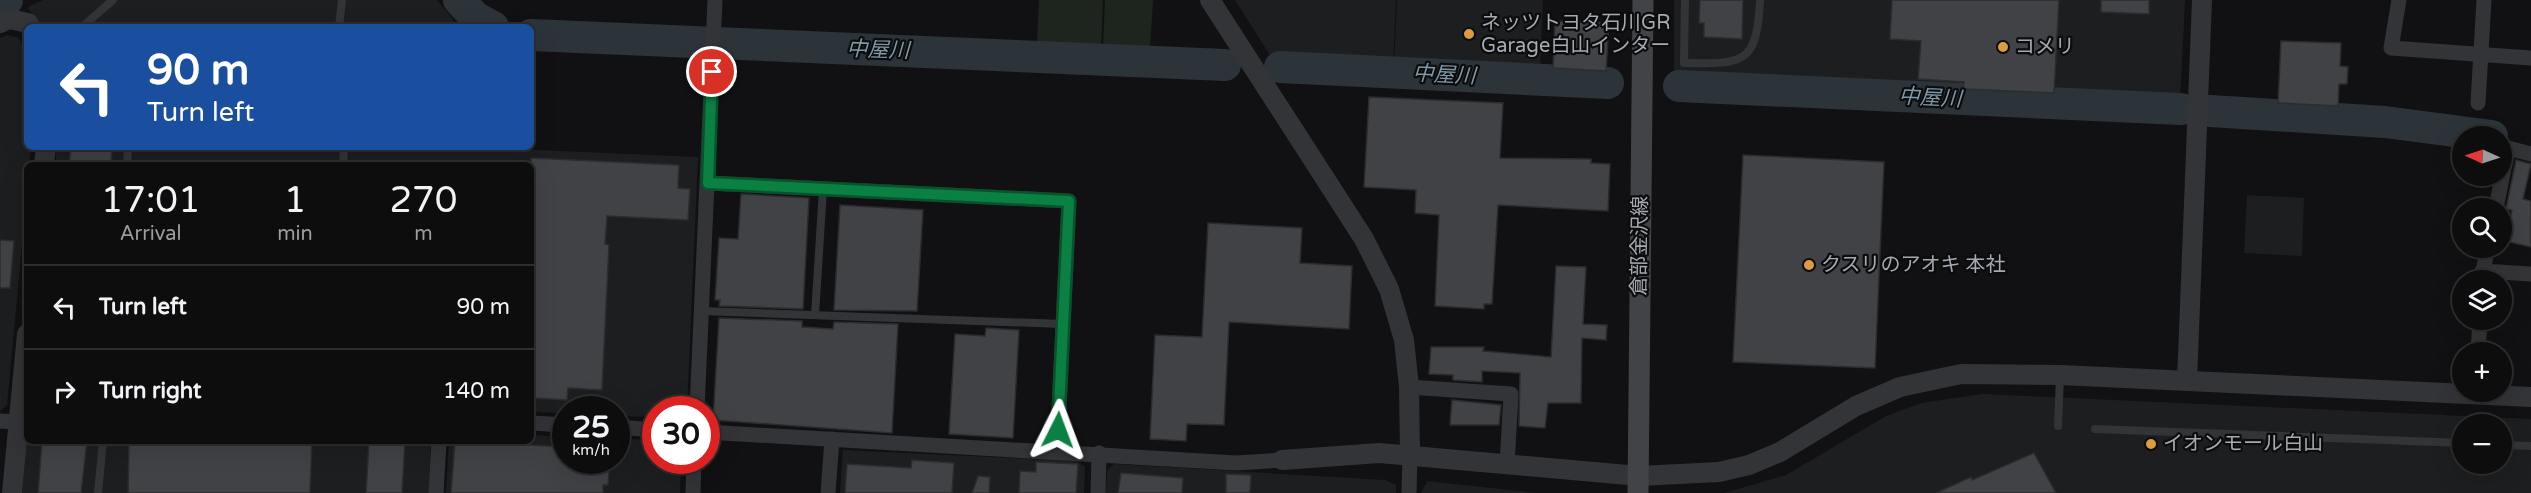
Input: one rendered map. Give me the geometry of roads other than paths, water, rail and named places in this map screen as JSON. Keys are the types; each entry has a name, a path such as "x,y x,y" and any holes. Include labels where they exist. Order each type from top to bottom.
{"main road":[{"name":"倉部金沢線","path":"1639,484 1643,0"}],"street":[{"path":"697,396 715,0"},
{"path":"1210,0 1364,239 1389,288 1404,340 1409,387 1409,493"},
{"path":"2187,381 2202,0"},
{"path":"2399,0 2391,48 2531,58"},
{"path":"2478,103 2484,0"},
{"path":"0,23 9,19 28,24"},
{"path":"2512,149 2531,154"},
{"path":"708,183 1069,201 1057,451"},
{"path":"2512,275 2531,274"},
{"path":"720,433 1100,453 1236,463 1379,453 1507,465 1639,484 1749,465 1780,452 1872,398 1928,379 1994,372 2452,391"},
{"path":"12,493 9,422 24,386"},
{"path":"1409,387 1511,394 1507,465"},
{"path":"2512,395 2531,397"},
{"path":"534,423 552,424"},
{"path":"828,493 832,439"},
{"path":"436,493 439,444"},
{"path":"1098,493 1100,453"},
{"path":"693,493 694,474"}],"lane":[{"path":"85,24 113,0"},
{"path":"339,24 342,0"},
{"path":"1685,0 1684,63 1730,64 1750,48 1758,36 1760,0"},
{"path":"815,315 823,189"},
{"path":"702,311 1063,324"},
{"path":"2058,426 2061,375"},
{"path":"2096,429 2452,443"},
{"path":"98,493 103,444"},
{"path":"2512,445 2531,446"}],"waterway":[{"name":"中屋川","path":"0,3 7,0"},
{"name":"中屋川","path":"459,0 476,18 487,24"},
{"name":"中屋川","path":"534,35 1225,65"},
{"name":"中屋川","path":"1280,67 1608,83"},
{"name":"中屋川","path":"1679,86 2181,109"},
{"name":"中屋川","path":"2210,111 2385,122 2452,131"}],"place":[{"name":"ネッツトヨタ石川GR Garage白山インター","path":"1469,34"},
{"name":"コメリ","path":"2003,47"},
{"name":"クスリのアオキ 本社","path":"1809,265"},
{"name":"イオンモール白山","path":"2151,444"}]}
